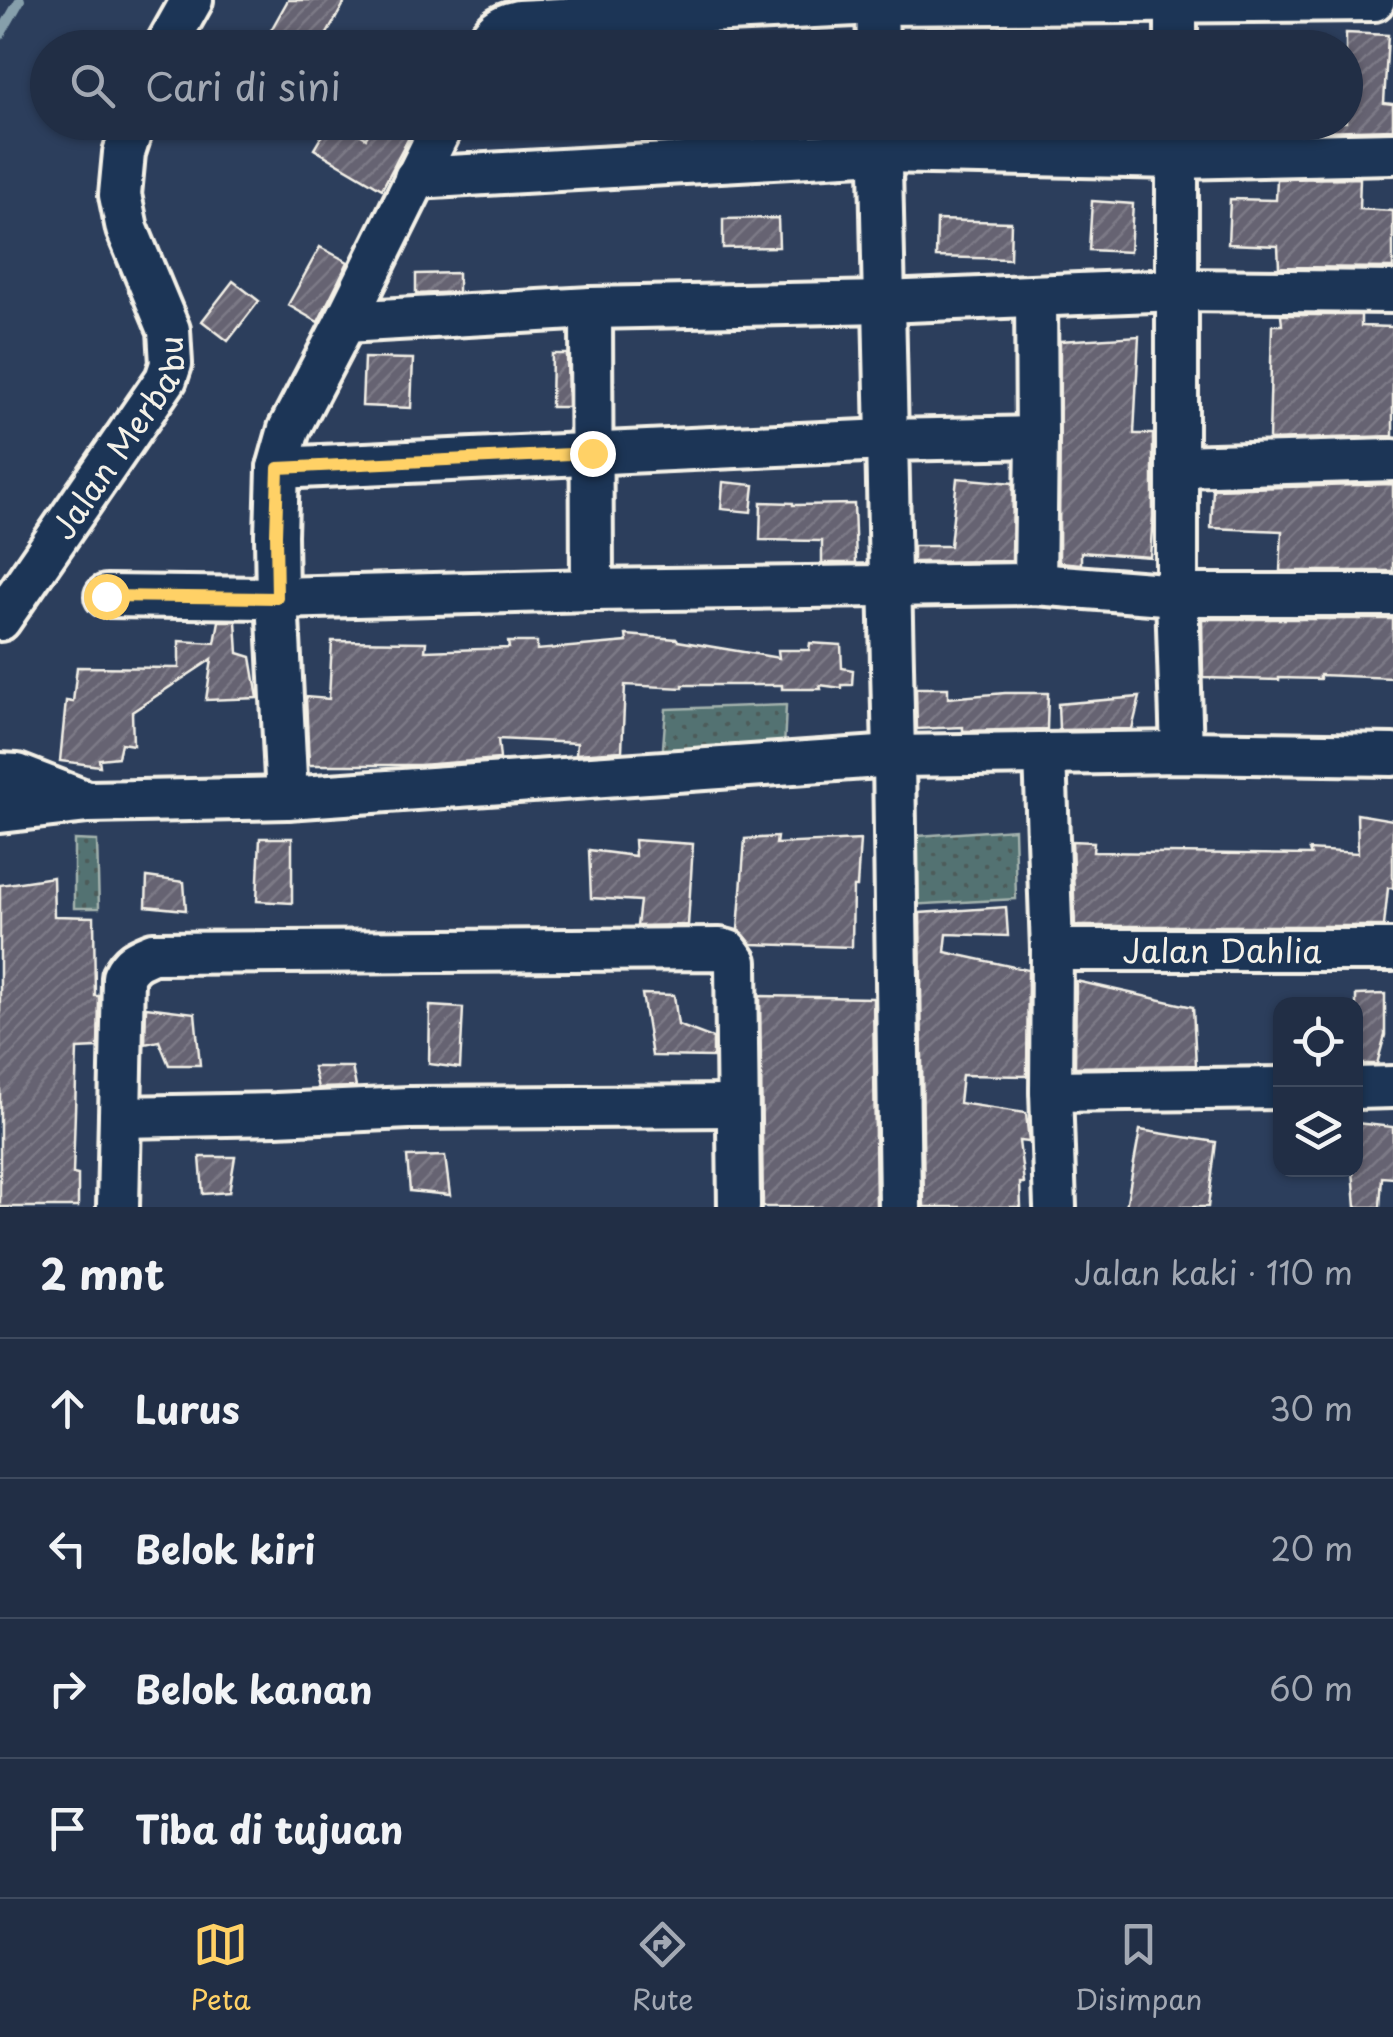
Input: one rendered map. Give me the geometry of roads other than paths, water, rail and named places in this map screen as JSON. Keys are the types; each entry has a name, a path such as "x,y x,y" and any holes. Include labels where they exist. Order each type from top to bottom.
{"street":[{"path":"175,30 192,0"},
{"path":"494,30 518,22 878,4 1374,0"},
{"path":"1176,1 1176,30"},
{"path":"878,4 878,30"},
{"name":"Jalan Merbabu","path":"0,620 166,378 171,364 170,330 127,230 120,195 128,140"},
{"path":"287,798 277,598 278,468 289,428 346,322 435,140"},
{"path":"415,178 846,140"},
{"path":"880,140 900,1207"},
{"path":"1182,752 1177,596 1178,140 1393,153"},
{"path":"346,322 591,308 1177,290 1393,292"},
{"path":"1035,584 1036,296"},
{"path":"591,308 592,590"},
{"path":"278,468 886,440 1037,437"},
{"path":"1178,466 1393,460"},
{"path":"106,596 277,598 1035,584 1177,596 1393,595"},
{"path":"0,812 88,802 287,798 894,756 1182,752 1393,755"},
{"path":"1045,755 1055,1207"},
{"path":"0,774 17,775 88,802"},
{"name":"Jalan Dahlia","path":"1052,950 1393,950"},
{"path":"118,1207 124,978 128,966 152,954 728,951 736,962 739,1207"},
{"path":"1363,1088 1393,1087"},
{"path":"1051,1091 1273,1088"},
{"path":"120,1118 409,1108 737,1106"}],"waterway":[{"path":"0,35 20,0"}]}
